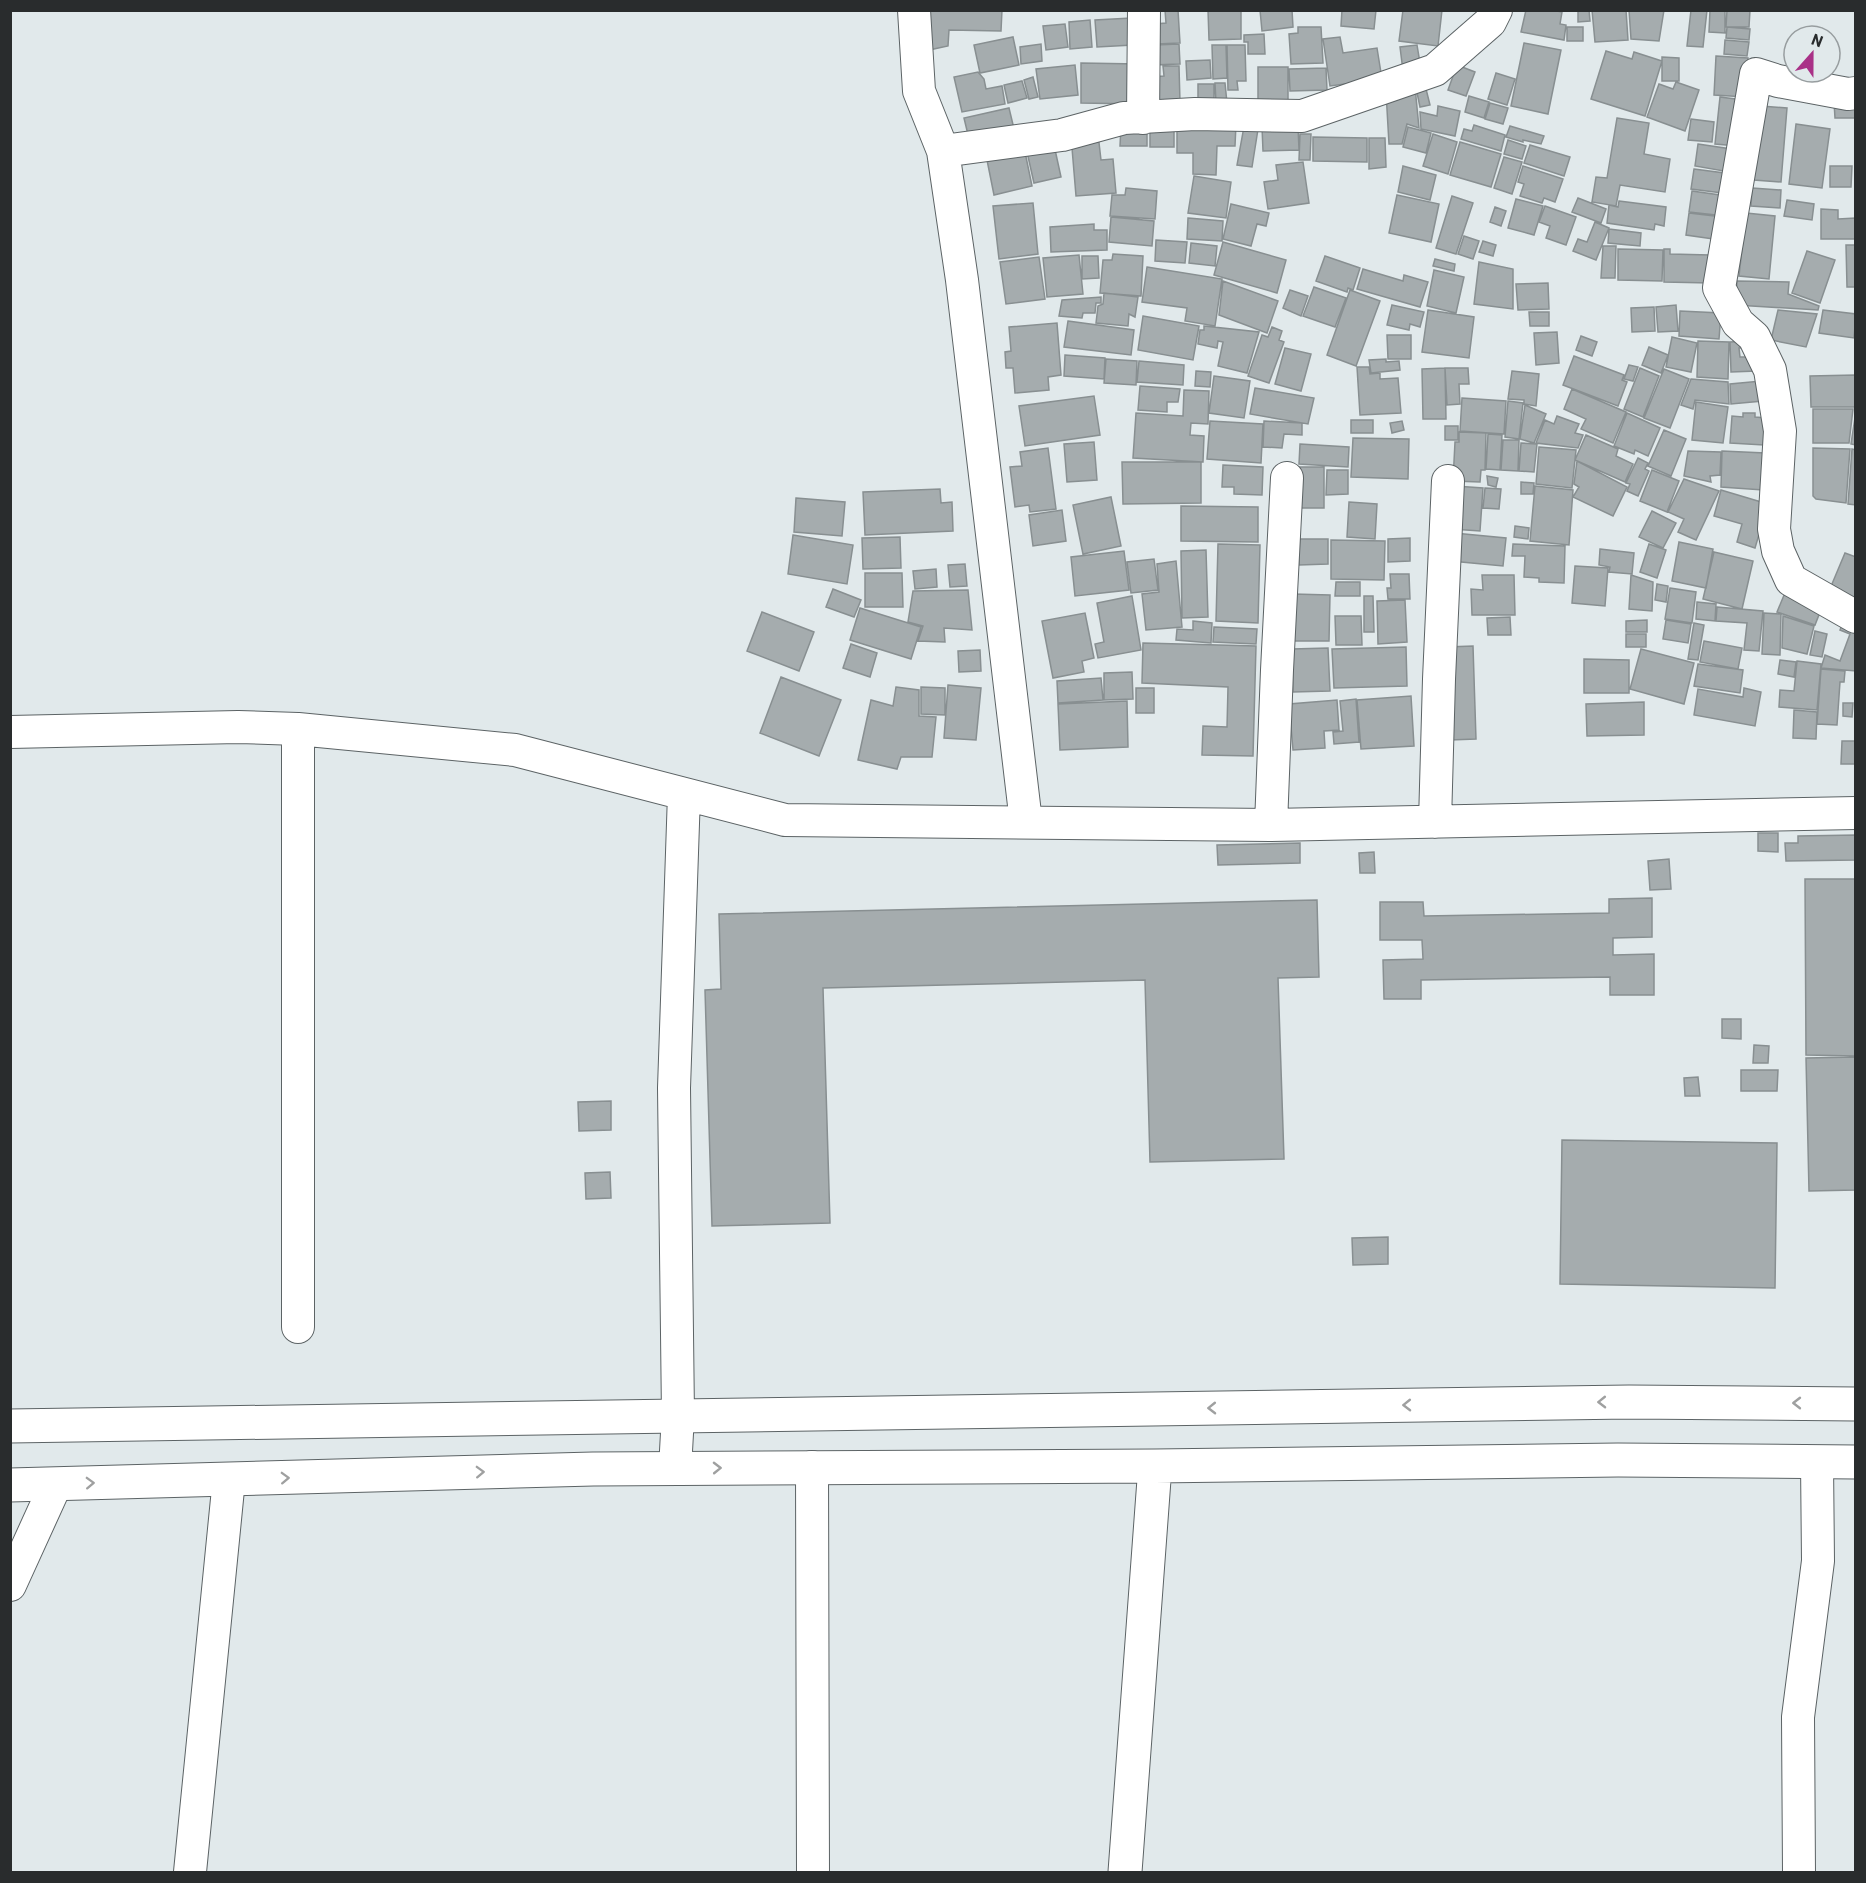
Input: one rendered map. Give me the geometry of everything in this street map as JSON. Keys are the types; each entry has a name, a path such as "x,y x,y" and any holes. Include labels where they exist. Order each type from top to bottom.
{"main road":[{"path":"10,1426 1629,1402 1856,1404"},
{"path":"10,1485 593,1469 1155,1466 1618,1460 1856,1462"},
{"path":"1125,1872 1155,1466"}],"street":[{"path":"914,10 919,91 943,151 962,280 1026,822"},
{"path":"1143,118 1144,10"},
{"path":"943,151 1062,135 1124,118 1195,114 1302,116 1435,70 1490,22 1496,10"},
{"path":"1856,93 1848,94 1778,81 1756,74 1719,288 1738,323 1754,337 1770,370 1779,431 1774,529 1778,551 1791,580 1856,617"},
{"path":"1271,825 1287,478"},
{"path":"1435,822 1448,481"},
{"path":"10,732 238,727 298,729 515,750 785,820 1271,825 1856,813"},
{"path":"298,729 298,1327"},
{"path":"675,1468 678,1415 674,1088 684,794"},
{"path":"1799,1872 1797,1843 1798,1717 1818,1561 1817,1462"},
{"path":"812,1467 813,1872"},
{"path":"190,1872 229,1479"},
{"path":"10,1584 56,1484"}],"building":[{"path":"923,10 1002,10 1001,31 949,30 948,46 929,50"},
{"path":"1165,10 1178,10 1180,43 1156,44 1155,24 1166,23"},
{"path":"1208,10 1241,10 1241,39 1209,40"},
{"path":"1260,10 1292,10 1293,27 1262,31"},
{"path":"1342,10 1376,10 1374,29 1341,26"},
{"path":"1403,10 1442,10 1438,46 1399,41"},
{"path":"1526,10 1562,12 1560,24 1566,25 1564,40 1521,32"},
{"path":"1578,10 1589,10 1590,21 1578,22"},
{"path":"1592,10 1626,10 1628,40 1595,42"},
{"path":"1629,10 1664,10 1659,41 1631,39"},
{"path":"1691,10 1707,10 1703,47 1687,46"},
{"path":"1710,10 1725,10 1725,33 1709,32"},
{"path":"1727,10 1750,10 1749,27 1726,27"},
{"path":"1131,18 1133,45 1097,47 1095,20"},
{"path":"1090,20 1092,47 1070,49 1069,22"},
{"path":"1065,24 1068,47 1046,50 1043,26"},
{"path":"1298,27 1321,27 1323,63 1291,64 1289,34 1298,33"},
{"path":"1567,27 1583,27 1583,41 1567,41"},
{"path":"1727,27 1750,29 1749,40 1726,38"},
{"path":"1264,34 1265,54 1248,54 1248,42 1244,42 1244,35"},
{"path":"1013,37 1019,65 980,73 974,45"},
{"path":"1340,37 1343,53 1377,48 1382,79 1330,86 1323,39"},
{"path":"1725,40 1749,42 1747,56 1724,54"},
{"path":"1524,43 1561,50 1548,114 1511,106"},
{"path":"1041,44 1042,61 1021,64 1020,47"},
{"path":"1179,44 1180,64 1150,65 1155,45"},
{"path":"1212,45 1226,45 1227,78 1213,79"},
{"path":"1227,45 1245,45 1246,81 1237,81 1238,90 1228,90"},
{"path":"1417,45 1420,63 1403,71 1400,47"},
{"path":"1606,51 1632,59 1634,52 1662,61 1645,116 1591,99"},
{"path":"1716,56 1748,58 1746,97 1714,95"},
{"path":"1662,57 1679,58 1679,81 1662,81"},
{"path":"1210,60 1211,78 1187,80 1186,61"},
{"path":"1081,63 1138,64 1138,104 1081,103"},
{"path":"1075,65 1078,95 1040,99 1036,69"},
{"path":"1457,65 1475,72 1466,96 1448,90"},
{"path":"1163,66 1179,66 1180,102 1152,102 1151,77 1164,76"},
{"path":"1258,67 1288,67 1288,106 1258,106"},
{"path":"1326,68 1327,90 1290,91 1289,69"},
{"path":"978,72 984,79 986,89 1002,86 1005,104 962,112 954,77"},
{"path":"1496,73 1515,79 1507,105 1488,99"},
{"path":"1033,77 1038,97 1029,99 1024,80"},
{"path":"1022,81 1027,98 1008,103 1004,85"},
{"path":"1424,81 1430,105 1420,107 1415,83"},
{"path":"1676,82 1699,90 1685,131 1647,117 1659,84 1673,89"},
{"path":"1215,83 1225,83 1227,103 1216,103"},
{"path":"1198,84 1214,84 1214,104 1198,104"},
{"path":"1415,87 1419,128 1407,124 1402,144 1389,144 1386,92"},
{"path":"1469,96 1489,102 1484,118 1465,112"},
{"path":"1720,97 1743,100 1738,146 1715,144"},
{"path":"1856,101 1856,118 1835,118 1834,102"},
{"path":"1490,103 1508,108 1503,124 1485,119"},
{"path":"1438,106 1460,111 1455,136 1421,129 1420,112 1437,116"},
{"path":"1761,106 1787,108 1781,182 1754,180"},
{"path":"1009,108 1015,133 970,143 964,118"},
{"path":"1617,118 1649,123 1644,154 1670,159 1665,192 1620,185 1616,206 1592,202 1596,177 1607,178"},
{"path":"1691,119 1714,122 1712,142 1688,140"},
{"path":"1245,121 1259,123 1252,167 1237,165"},
{"path":"1177,122 1236,124 1235,146 1217,146 1216,175 1193,174 1193,153 1177,153"},
{"path":"1796,124 1830,129 1822,188 1789,184"},
{"path":"1150,125 1174,125 1174,147 1150,147"},
{"path":"1474,125 1505,135 1501,151 1461,139 1464,129 1472,131"},
{"path":"1121,126 1147,126 1147,146 1120,146"},
{"path":"1298,126 1299,150 1263,151 1262,127"},
{"path":"1510,126 1544,136 1541,144 1506,137"},
{"path":"1408,127 1431,133 1426,153 1403,147"},
{"path":"1098,134 1101,160 1113,159 1116,193 1076,196 1071,136"},
{"path":"1300,134 1311,134 1310,160 1299,160"},
{"path":"1433,134 1457,142 1448,174 1423,166"},
{"path":"1313,137 1367,138 1367,162 1313,161"},
{"path":"1369,138 1385,138 1386,167 1369,169"},
{"path":"1508,140 1526,146 1522,159 1504,154"},
{"path":"1460,142 1501,154 1491,187 1450,175"},
{"path":"1698,144 1738,150 1735,173 1695,166"},
{"path":"1054,145 1061,177 1034,183 1027,152"},
{"path":"1530,145 1570,157 1564,176 1524,163"},
{"path":"1025,152 1032,186 994,195 987,160"},
{"path":"1504,157 1522,162 1512,194 1494,188"},
{"path":"1303,162 1309,203 1268,209 1264,182 1278,180 1276,165"},
{"path":"1403,166 1436,175 1430,200 1398,192"},
{"path":"1523,166 1563,179 1555,202 1544,198 1542,203 1520,196 1524,184 1518,182"},
{"path":"1830,166 1852,166 1851,187 1830,187"},
{"path":"1694,169 1732,174 1730,194 1691,189"},
{"path":"1194,176 1231,182 1226,218 1188,213"},
{"path":"1126,188 1157,191 1155,219 1110,216 1112,195 1125,195"},
{"path":"1752,188 1781,190 1780,208 1751,206"},
{"path":"1692,191 1727,196 1725,216 1689,212"},
{"path":"1397,195 1439,204 1431,242 1389,233"},
{"path":"1452,196 1473,203 1456,254 1436,248"},
{"path":"1578,198 1606,209 1601,223 1572,212"},
{"path":"1516,199 1543,206 1534,235 1508,228"},
{"path":"1787,200 1814,204 1812,220 1784,216"},
{"path":"1619,201 1666,207 1664,226 1655,224 1654,230 1607,223 1609,205 1618,207"},
{"path":"1033,203 1038,254 999,259 993,206"},
{"path":"1231,204 1269,213 1266,226 1257,224 1251,246 1223,239"},
{"path":"1545,206 1576,217 1566,245 1546,238 1550,226 1539,222"},
{"path":"1495,207 1506,211 1501,226 1490,222"},
{"path":"1821,209 1838,210 1838,219 1855,218 1855,239 1821,239"},
{"path":"1689,213 1723,217 1720,240 1686,235"},
{"path":"1746,213 1775,216 1769,279 1739,276"},
{"path":"1111,217 1154,221 1152,246 1109,242"},
{"path":"1188,218 1223,221 1222,241 1187,239"},
{"path":"1595,222 1609,228 1596,260 1573,251 1578,239 1587,242"},
{"path":"1094,224 1094,230 1107,230 1107,250 1051,252 1050,227"},
{"path":"1609,229 1641,233 1640,246 1608,243"},
{"path":"1464,236 1479,241 1473,259 1458,254"},
{"path":"1156,240 1187,242 1185,263 1155,261"},
{"path":"1483,241 1496,245 1493,256 1479,252"},
{"path":"1223,242 1286,260 1277,293 1214,275"},
{"path":"1191,243 1217,246 1215,266 1189,263"},
{"path":"1846,245 1856,245 1856,287 1847,287"},
{"path":"1603,246 1616,246 1615,278 1601,278"},
{"path":"1618,249 1663,250 1662,281 1618,280"},
{"path":"1664,249 1670,249 1670,254 1710,255 1710,283 1664,282"},
{"path":"1807,251 1835,260 1820,303 1792,293"},
{"path":"1113,254 1143,256 1141,296 1100,293 1103,260 1112,260"},
{"path":"1079,255 1083,294 1047,297 1043,258"},
{"path":"1082,256 1098,256 1099,278 1082,279"},
{"path":"1325,256 1360,268 1353,290 1348,288 1347,292 1316,281"},
{"path":"1039,257 1045,299 1006,304 1000,262"},
{"path":"1435,259 1455,264 1454,271 1433,266"},
{"path":"1479,262 1513,269 1513,309 1474,304"},
{"path":"1147,267 1222,279 1215,326 1185,321 1187,308 1142,302"},
{"path":"1363,269 1403,281 1404,275 1428,282 1420,307 1357,289"},
{"path":"1434,270 1464,277 1456,313 1427,306"},
{"path":"1223,281 1278,301 1267,333 1219,315"},
{"path":"1737,281 1789,282 1788,294 1819,306 1818,310 1736,305"},
{"path":"1548,283 1549,309 1518,310 1516,284"},
{"path":"1314,287 1346,298 1335,327 1303,316"},
{"path":"1290,290 1308,296 1301,316 1283,308"},
{"path":"1350,290 1380,301 1356,366 1327,355"},
{"path":"1104,293 1138,297 1135,317 1129,314 1128,326 1096,323 1098,306 1103,304"},
{"path":"1101,297 1101,303 1096,303 1095,313 1083,313 1082,318 1059,316 1062,300"},
{"path":"1392,305 1424,312 1420,327 1410,324 1409,330 1387,325"},
{"path":"1676,305 1678,331 1658,332 1656,307"},
{"path":"1654,307 1655,331 1632,332 1631,308"},
{"path":"1428,310 1474,317 1469,358 1422,352"},
{"path":"1778,310 1817,314 1806,347 1771,340"},
{"path":"1823,310 1856,314 1854,338 1819,333"},
{"path":"1680,311 1721,313 1719,339 1679,336"},
{"path":"1529,312 1549,312 1549,326 1530,326"},
{"path":"1143,316 1199,326 1193,360 1138,350"},
{"path":"1068,321 1134,330 1131,355 1064,347"},
{"path":"1057,323 1061,375 1048,377 1049,390 1015,393 1013,368 1006,368 1005,352 1011,351 1009,327"},
{"path":"1204,326 1259,332 1247,373 1218,366 1223,342 1218,341 1217,348 1198,344 1200,330 1204,330"},
{"path":"1272,327 1282,331 1279,340 1284,342 1269,383 1248,376 1262,335 1268,337"},
{"path":"1557,332 1559,363 1536,365 1534,333"},
{"path":"1387,335 1411,335 1411,359 1388,359"},
{"path":"1581,336 1597,342 1592,356 1576,350"},
{"path":"1672,337 1697,343 1691,372 1666,367"},
{"path":"1698,341 1729,342 1728,379 1697,377"},
{"path":"1751,341 1751,347 1739,348 1740,357 1756,357 1757,371 1731,372 1730,342"},
{"path":"1649,347 1668,355 1661,373 1642,365"},
{"path":"1285,348 1311,354 1301,391 1275,384"},
{"path":"1065,355 1105,358 1104,379 1064,376"},
{"path":"1574,356 1624,375 1622,380 1627,382 1618,406 1563,385"},
{"path":"1106,359 1137,361 1136,385 1104,383"},
{"path":"1386,359 1386,362 1399,361 1400,370 1371,373 1369,360"},
{"path":"1139,361 1184,365 1183,385 1137,382"},
{"path":"1629,365 1638,367 1633,381 1624,379"},
{"path":"1357,367 1369,367 1370,374 1380,373 1380,379 1398,378 1401,413 1360,415"},
{"path":"1445,368 1446,419 1423,419 1422,369"},
{"path":"1445,368 1468,368 1469,384 1459,384 1460,404 1447,405"},
{"path":"1640,368 1659,376 1643,417 1624,409"},
{"path":"1664,369 1689,379 1670,428 1644,418"},
{"path":"1196,371 1211,372 1210,387 1195,386"},
{"path":"1512,371 1539,374 1536,406 1524,404 1524,400 1508,399"},
{"path":"1855,375 1855,407 1811,407 1810,376"},
{"path":"1214,376 1250,381 1244,418 1209,413"},
{"path":"1691,379 1728,382 1729,404 1695,400 1693,409 1681,405"},
{"path":"1761,381 1763,401 1731,404 1730,384"},
{"path":"1140,386 1180,389 1178,402 1167,402 1167,412 1138,410"},
{"path":"1255,388 1314,398 1308,424 1250,414"},
{"path":"1572,389 1626,412 1613,443 1581,429 1586,419 1564,409"},
{"path":"1184,390 1209,391 1208,424 1191,423 1190,435 1204,436 1203,462 1133,458 1136,413 1183,416"},
{"path":"1094,396 1100,435 1025,446 1019,406"},
{"path":"1462,398 1506,401 1504,434 1460,431"},
{"path":"1508,401 1523,403 1519,439 1505,437"},
{"path":"1696,402 1728,407 1723,443 1692,440"},
{"path":"1525,405 1546,414 1534,443 1520,439"},
{"path":"1813,409 1853,409 1849,443 1813,443"},
{"path":"1856,411 1856,445 1851,444"},
{"path":"1627,413 1660,428 1648,456 1635,450 1634,454 1614,446"},
{"path":"1743,413 1755,413 1755,417 1767,418 1764,445 1730,443 1732,416 1743,417"},
{"path":"1557,416 1579,424 1575,433 1583,435 1578,448 1536,443 1545,420 1554,424"},
{"path":"1351,420 1373,420 1373,433 1351,433"},
{"path":"1210,421 1263,424 1261,463 1207,459"},
{"path":"1264,421 1302,423 1302,435 1284,434 1282,448 1263,447"},
{"path":"1402,421 1404,430 1392,433 1390,423"},
{"path":"1445,426 1458,426 1458,440 1445,440"},
{"path":"1664,430 1686,439 1671,476 1648,466"},
{"path":"1459,432 1486,433 1485,470 1481,470 1480,482 1453,481 1455,442 1459,442"},
{"path":"1488,434 1502,435 1500,470 1486,469"},
{"path":"1586,435 1618,449 1616,456 1633,464 1625,482 1575,460"},
{"path":"1353,438 1409,439 1408,479 1351,477"},
{"path":"1503,440 1519,440 1518,471 1501,470"},
{"path":"1094,442 1097,480 1067,482 1064,444"},
{"path":"1521,443 1537,444 1534,472 1519,471"},
{"path":"1300,444 1349,447 1348,467 1299,464"},
{"path":"1539,447 1576,450 1572,488 1536,484"},
{"path":"1048,448 1056,509 1030,512 1029,505 1015,507 1010,467 1022,466 1020,452"},
{"path":"1813,448 1850,449 1846,503 1816,499 1813,496"},
{"path":"1852,449 1856,450 1856,505 1848,504"},
{"path":"1688,451 1721,452 1720,475 1710,476 1711,482 1684,476"},
{"path":"1722,451 1765,453 1763,490 1721,487"},
{"path":"1638,458 1648,463 1645,469 1649,471 1638,496 1627,491 1630,484 1626,483"},
{"path":"1577,461 1627,487 1613,516 1573,497 1579,487 1574,484"},
{"path":"1122,462 1201,462 1201,503 1123,504"},
{"path":"1223,465 1263,467 1262,495 1234,494 1234,487 1222,487"},
{"path":"1300,467 1324,467 1324,508 1298,508"},
{"path":"1327,470 1348,470 1348,494 1326,495"},
{"path":"1652,470 1679,481 1667,512 1640,501"},
{"path":"1487,476 1498,478 1496,487 1488,485"},
{"path":"1684,479 1719,491 1696,540 1678,532 1684,519 1668,512"},
{"path":"1521,482 1534,483 1533,494 1521,494"},
{"path":"1455,486 1483,488 1480,531 1452,529"},
{"path":"1535,486 1573,490 1569,545 1530,541"},
{"path":"1485,488 1501,489 1499,509 1483,508"},
{"path":"940,489 941,503 952,502 953,531 865,535 863,492"},
{"path":"1721,490 1768,504 1755,548 1737,542 1742,524 1714,516"},
{"path":"1111,497 1121,546 1083,554 1073,505"},
{"path":"796,498 845,502 842,536 794,532"},
{"path":"1349,502 1377,504 1375,539 1347,537"},
{"path":"1181,506 1258,507 1258,542 1181,541"},
{"path":"1062,510 1066,541 1033,546 1029,515"},
{"path":"1652,511 1676,523 1663,548 1639,537"},
{"path":"1515,526 1529,528 1528,539 1514,537"},
{"path":"1454,533 1506,538 1503,566 1451,561"},
{"path":"793,535 853,545 847,584 788,574"},
{"path":"900,537 901,568 863,569 862,538"},
{"path":"1410,538 1410,561 1388,562 1388,539"},
{"path":"1299,539 1328,539 1328,564 1299,565"},
{"path":"1331,540 1385,541 1384,580 1331,579"},
{"path":"1679,542 1713,549 1706,588 1672,581"},
{"path":"1218,544 1260,545 1258,623 1216,621"},
{"path":"1513,544 1565,546 1564,583 1539,582 1539,578 1524,577 1525,556 1512,556"},
{"path":"1649,544 1666,550 1657,578 1640,572"},
{"path":"1600,549 1634,553 1632,574 1609,572 1610,567 1599,565"},
{"path":"1206,550 1208,617 1182,618 1181,551"},
{"path":"1124,551 1129,590 1075,596 1071,557"},
{"path":"1714,552 1753,561 1742,609 1703,599"},
{"path":"1845,553 1856,557 1856,603 1829,591"},
{"path":"1154,559 1158,590 1131,593 1127,562"},
{"path":"1176,561 1182,627 1146,630 1142,594 1159,592 1157,564"},
{"path":"965,564 967,586 950,587 948,565"},
{"path":"1575,566 1608,568 1605,606 1572,603"},
{"path":"936,569 937,587 915,589 913,571"},
{"path":"865,573 902,573 903,607 865,607"},
{"path":"1390,574 1409,574 1410,599 1388,599 1387,588 1391,588"},
{"path":"1482,575 1514,575 1515,615 1472,615 1471,589 1483,590"},
{"path":"1631,575 1653,582 1652,611 1629,609"},
{"path":"1336,582 1360,582 1360,596 1335,596"},
{"path":"1657,584 1668,586 1666,602 1655,600"},
{"path":"1670,588 1696,592 1692,623 1665,619"},
{"path":"1787,588 1822,607 1815,625 1777,612"},
{"path":"833,589 861,600 854,617 826,607"},
{"path":"968,590 972,630 944,628 945,642 918,641 923,626 908,622 913,591"},
{"path":"1293,594 1330,595 1329,641 1293,641"},
{"path":"1132,596 1141,650 1098,658 1095,644 1104,642 1097,603"},
{"path":"1364,596 1373,596 1374,632 1364,632"},
{"path":"1405,600 1407,642 1378,644 1377,601"},
{"path":"1697,602 1716,604 1715,621 1696,619"},
{"path":"1717,607 1763,611 1759,651 1744,650 1747,623 1716,621"},
{"path":"860,608 921,627 911,659 850,640"},
{"path":"762,612 814,632 799,671 747,651"},
{"path":"1085,613 1094,658 1082,661 1084,672 1053,678 1042,621"},
{"path":"1764,613 1781,614 1780,655 1762,654"},
{"path":"1335,616 1361,616 1362,645 1336,645"},
{"path":"1783,616 1814,626 1807,654 1782,648"},
{"path":"1510,617 1511,635 1488,635 1487,618"},
{"path":"1845,617 1856,623 1856,671 1821,668 1825,655 1840,661 1850,634 1840,630"},
{"path":"1647,620 1647,632 1626,632 1626,621"},
{"path":"1666,620 1691,624 1688,643 1663,639"},
{"path":"1193,621 1212,623 1211,643 1176,640 1177,629 1193,630"},
{"path":"1694,623 1704,625 1698,660 1688,659"},
{"path":"1214,627 1257,629 1256,644 1213,642"},
{"path":"1815,631 1827,634 1822,657 1810,655"},
{"path":"1626,634 1646,634 1646,647 1626,647"},
{"path":"1704,641 1742,648 1738,669 1700,662"},
{"path":"1143,643 1256,646 1253,756 1202,755 1203,726 1227,727 1228,687 1142,683"},
{"path":"851,644 877,653 870,677 843,668"},
{"path":"1473,646 1476,739 1450,740 1446,647"},
{"path":"1406,647 1407,686 1334,688 1332,649"},
{"path":"1328,648 1330,691 1293,692 1292,649"},
{"path":"1641,649 1694,663 1684,704 1630,689"},
{"path":"980,650 981,671 959,672 958,651"},
{"path":"1584,659 1629,660 1629,693 1584,693"},
{"path":"1780,660 1796,662 1794,677 1778,674"},
{"path":"1797,661 1821,664 1817,710 1779,707 1780,690 1794,691"},
{"path":"1698,664 1743,670 1740,693 1694,686"},
{"path":"1821,669 1845,671 1844,682 1840,682 1837,725 1817,724"},
{"path":"1132,672 1133,699 1104,700 1104,673"},
{"path":"781,677 841,700 819,756 760,733"},
{"path":"1101,678 1103,700 1058,703 1057,681"},
{"path":"948,685 981,688 976,740 944,738"},
{"path":"896,687 919,690 919,716 936,717 932,757 901,757 897,769 858,760 871,700 893,706"},
{"path":"921,687 945,688 945,715 921,714"},
{"path":"1136,688 1154,688 1154,713 1136,713"},
{"path":"1744,688 1761,692 1755,726 1694,715 1698,689 1743,697"},
{"path":"1411,696 1414,746 1361,749 1357,700"},
{"path":"1356,699 1359,742 1334,744 1333,732 1343,731 1340,701"},
{"path":"1337,700 1339,730 1324,731 1325,748 1293,750 1289,704"},
{"path":"1127,701 1128,747 1060,750 1058,704"},
{"path":"1644,702 1644,735 1587,736 1586,704"},
{"path":"1843,703 1853,703 1852,717 1843,716"},
{"path":"1794,710 1817,712 1816,739 1793,738"},
{"path":"1842,741 1856,741 1856,764 1841,764"},
{"path":"1758,833 1778,833 1778,852 1758,851"},
{"path":"1856,835 1856,860 1786,861 1785,843 1798,843 1798,836"},
{"path":"1300,843 1300,863 1218,865 1217,845"},
{"path":"1374,852 1375,873 1360,873 1359,853"},
{"path":"1669,859 1671,889 1650,890 1648,861"},
{"path":"1805,879 1856,879 1856,1056 1806,1055"},
{"path":"1652,898 1652,937 1613,938 1613,955 1654,954 1654,995 1610,995 1610,977 1421,980 1421,999 1384,999 1383,960 1423,959 1422,940 1380,940 1380,902 1423,902 1424,916 1609,913 1609,899"},
{"path":"1317,900 1319,977 1278,978 1284,1159 1150,1162 1145,980 823,988 830,1223 712,1226 705,990 721,989 719,914"},
{"path":"1722,1019 1741,1019 1741,1039 1722,1038"},
{"path":"1754,1045 1769,1046 1768,1063 1753,1063"},
{"path":"1856,1057 1856,1190 1809,1191 1806,1058"},
{"path":"1741,1070 1778,1070 1777,1091 1741,1091"},
{"path":"1698,1077 1700,1096 1685,1096 1684,1078"},
{"path":"611,1101 611,1130 579,1131 578,1102"},
{"path":"1562,1140 1777,1143 1775,1288 1560,1284"},
{"path":"610,1172 611,1198 586,1199 585,1173"},
{"path":"1388,1237 1388,1264 1353,1265 1352,1238"}]}
